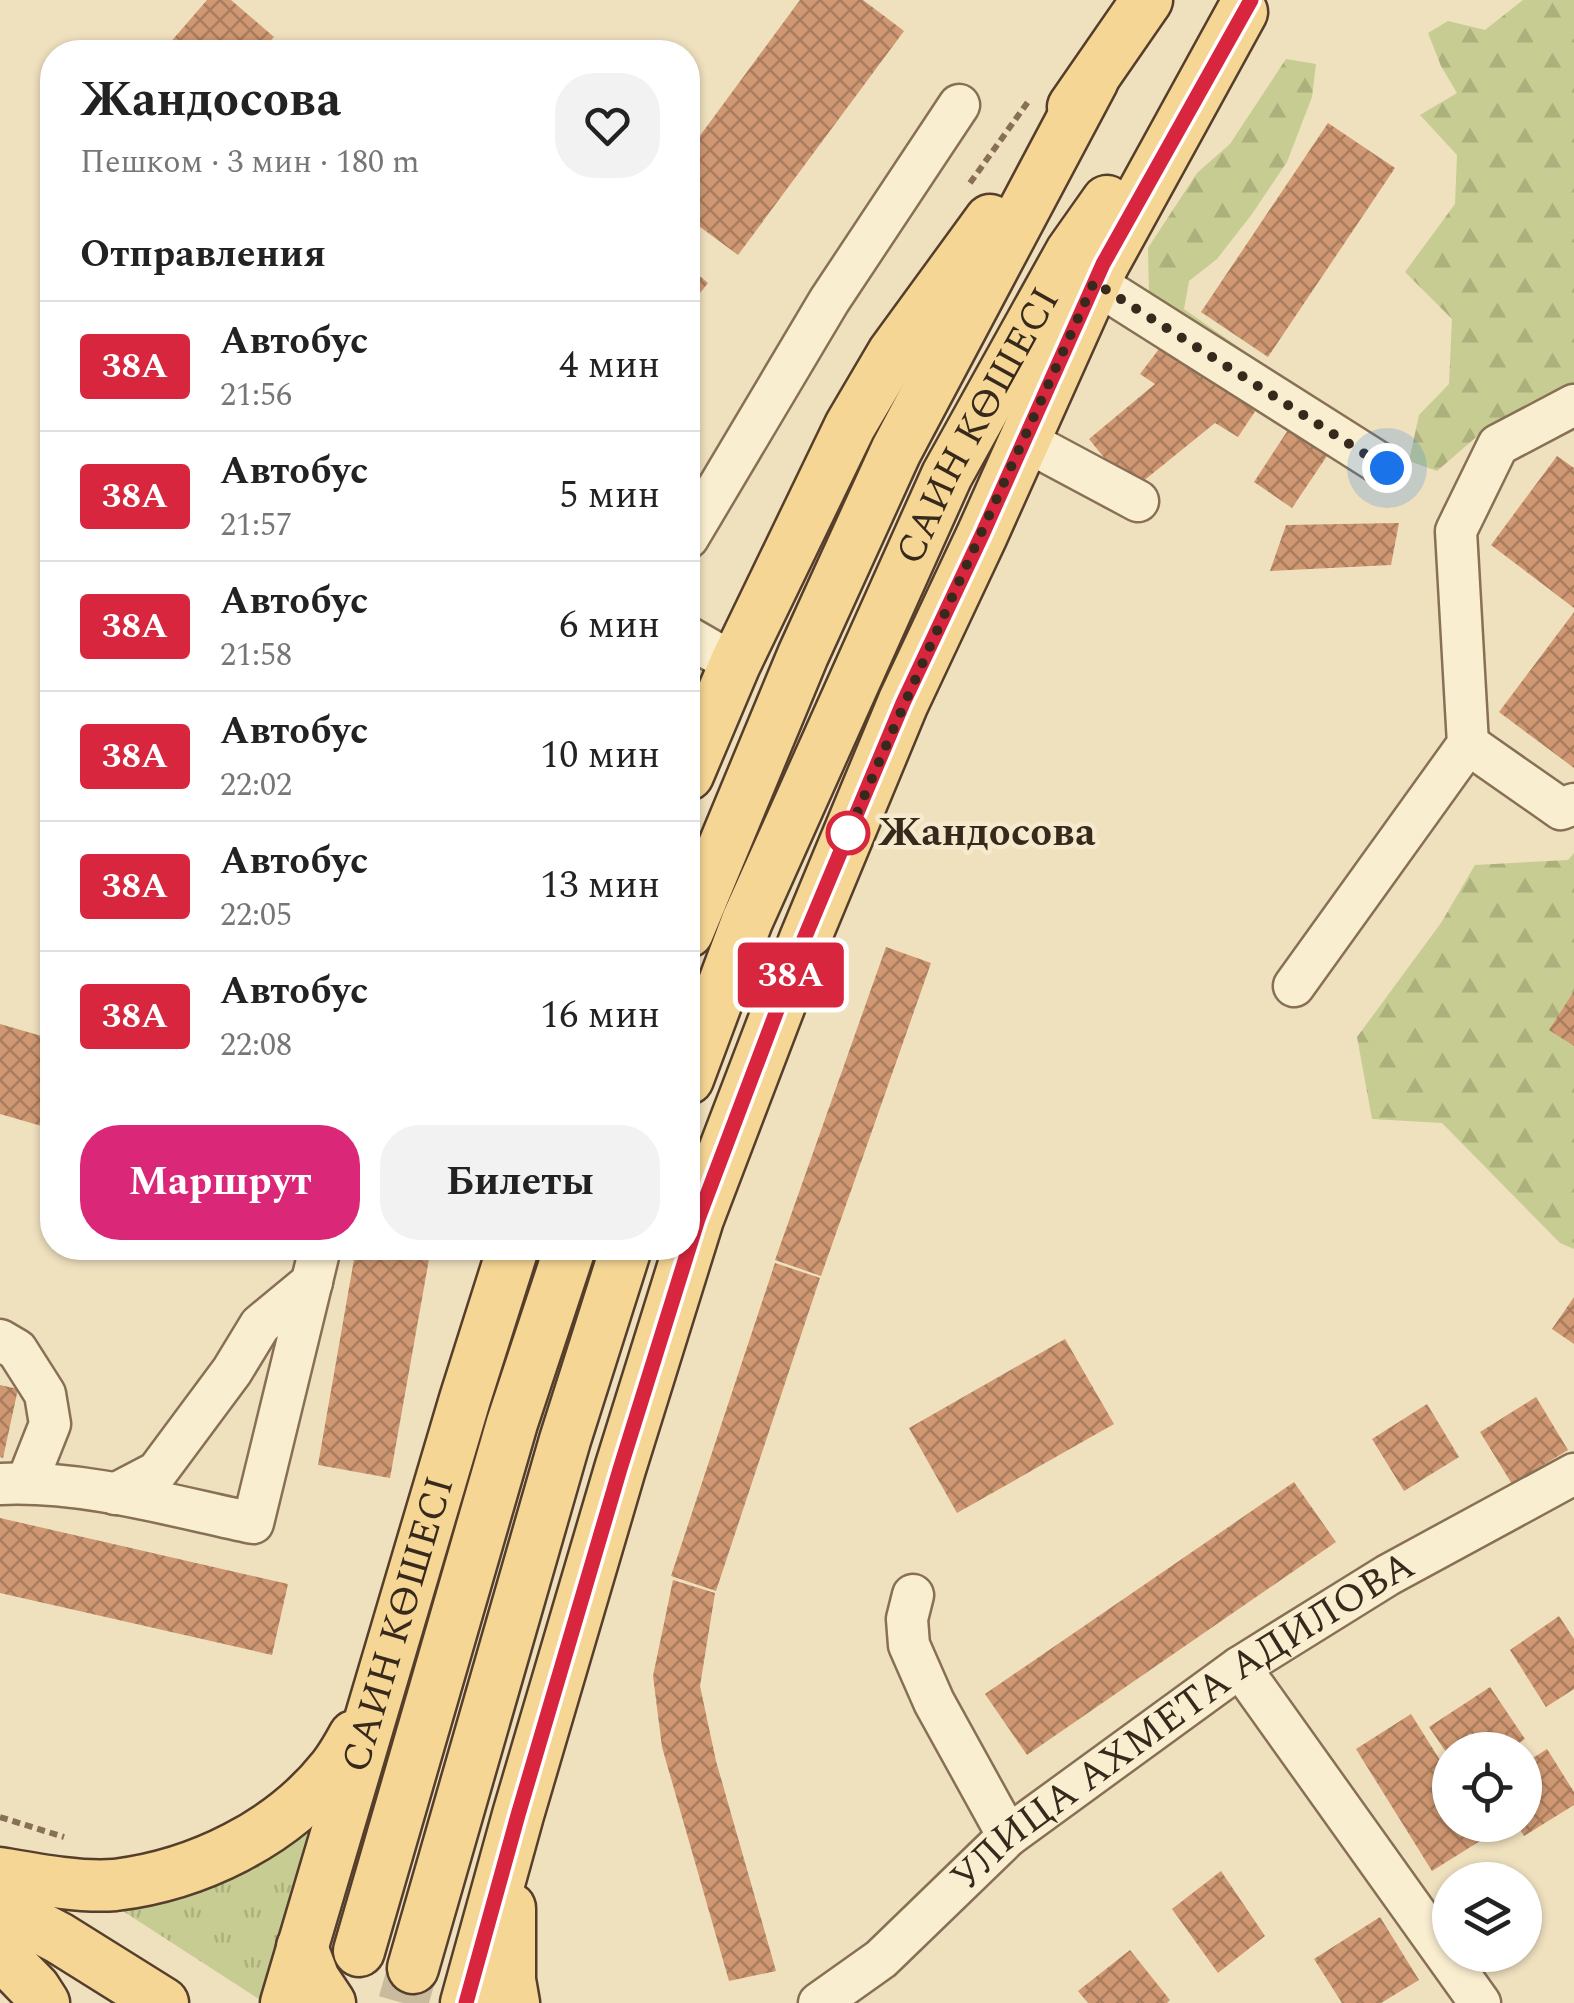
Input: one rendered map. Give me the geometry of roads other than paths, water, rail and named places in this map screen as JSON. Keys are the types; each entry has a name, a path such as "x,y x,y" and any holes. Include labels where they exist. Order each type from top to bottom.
{"main road":[{"path":"700,747 735,664 850,426 893,353 1147,0"},
{"name":"САИН КӨШЕСІ","path":"700,1214 804,939 903,703 1094,282 1246,6"},
{"name":"САИН КӨШЕСІ","path":"700,1046 747,921 947,475 1071,252 1246,6"},
{"name":"САИН КӨШЕСІ","path":"700,903 795,672 896,451 1093,80"},
{"name":"САИН КӨШЕСІ","path":"286,2003 465,1399 510,1260"},
{"name":"САИН КӨШЕСІ","path":"359,1951 512,1423 566,1260"},
{"path":"413,1968 565,1440 622,1260"},
{"name":"САИН КӨШЕСІ","path":"466,2003 620,1469 685,1260"},
{"path":"0,1873 50,1882 112,1885 175,1872 253,1839 296,1807 334,1769 376,1702"},
{"path":"514,2003 508,1931 518,1815"},
{"path":"0,1907 163,2003"},
{"path":"302,1947 314,1979 330,2003"},
{"path":"0,1953 44,2003"}],"street":[{"path":"700,518 829,302 959,105"},
{"path":"1094,282 1387,468"},
{"path":"1294,986 1468,744 1456,531 1498,445 1574,406"},
{"path":"1024,440 1138,501"},
{"path":"700,644 735,664"},
{"path":"1468,744 1560,809 1574,804"},
{"path":"0,1340 18,1350 46,1394 50,1424 14,1483 115,1494 254,1523 316,1265"},
{"path":"115,1494 158,1472 260,1325 316,1265"},
{"name":"УЛИЦА АХМЕТА АДИЛОВА","path":"819,2003 880,1960 1008,1836 1240,1668 1388,1575 1574,1474"},
{"path":"913,1596 907,1618 909,1645 934,1702 1008,1836"},
{"path":"1240,1668 1480,2003"}],"tunnel":[{"path":"403,2003 413,1968"}],"place":[{"name":"Жандосова","path":"848,833"}]}
